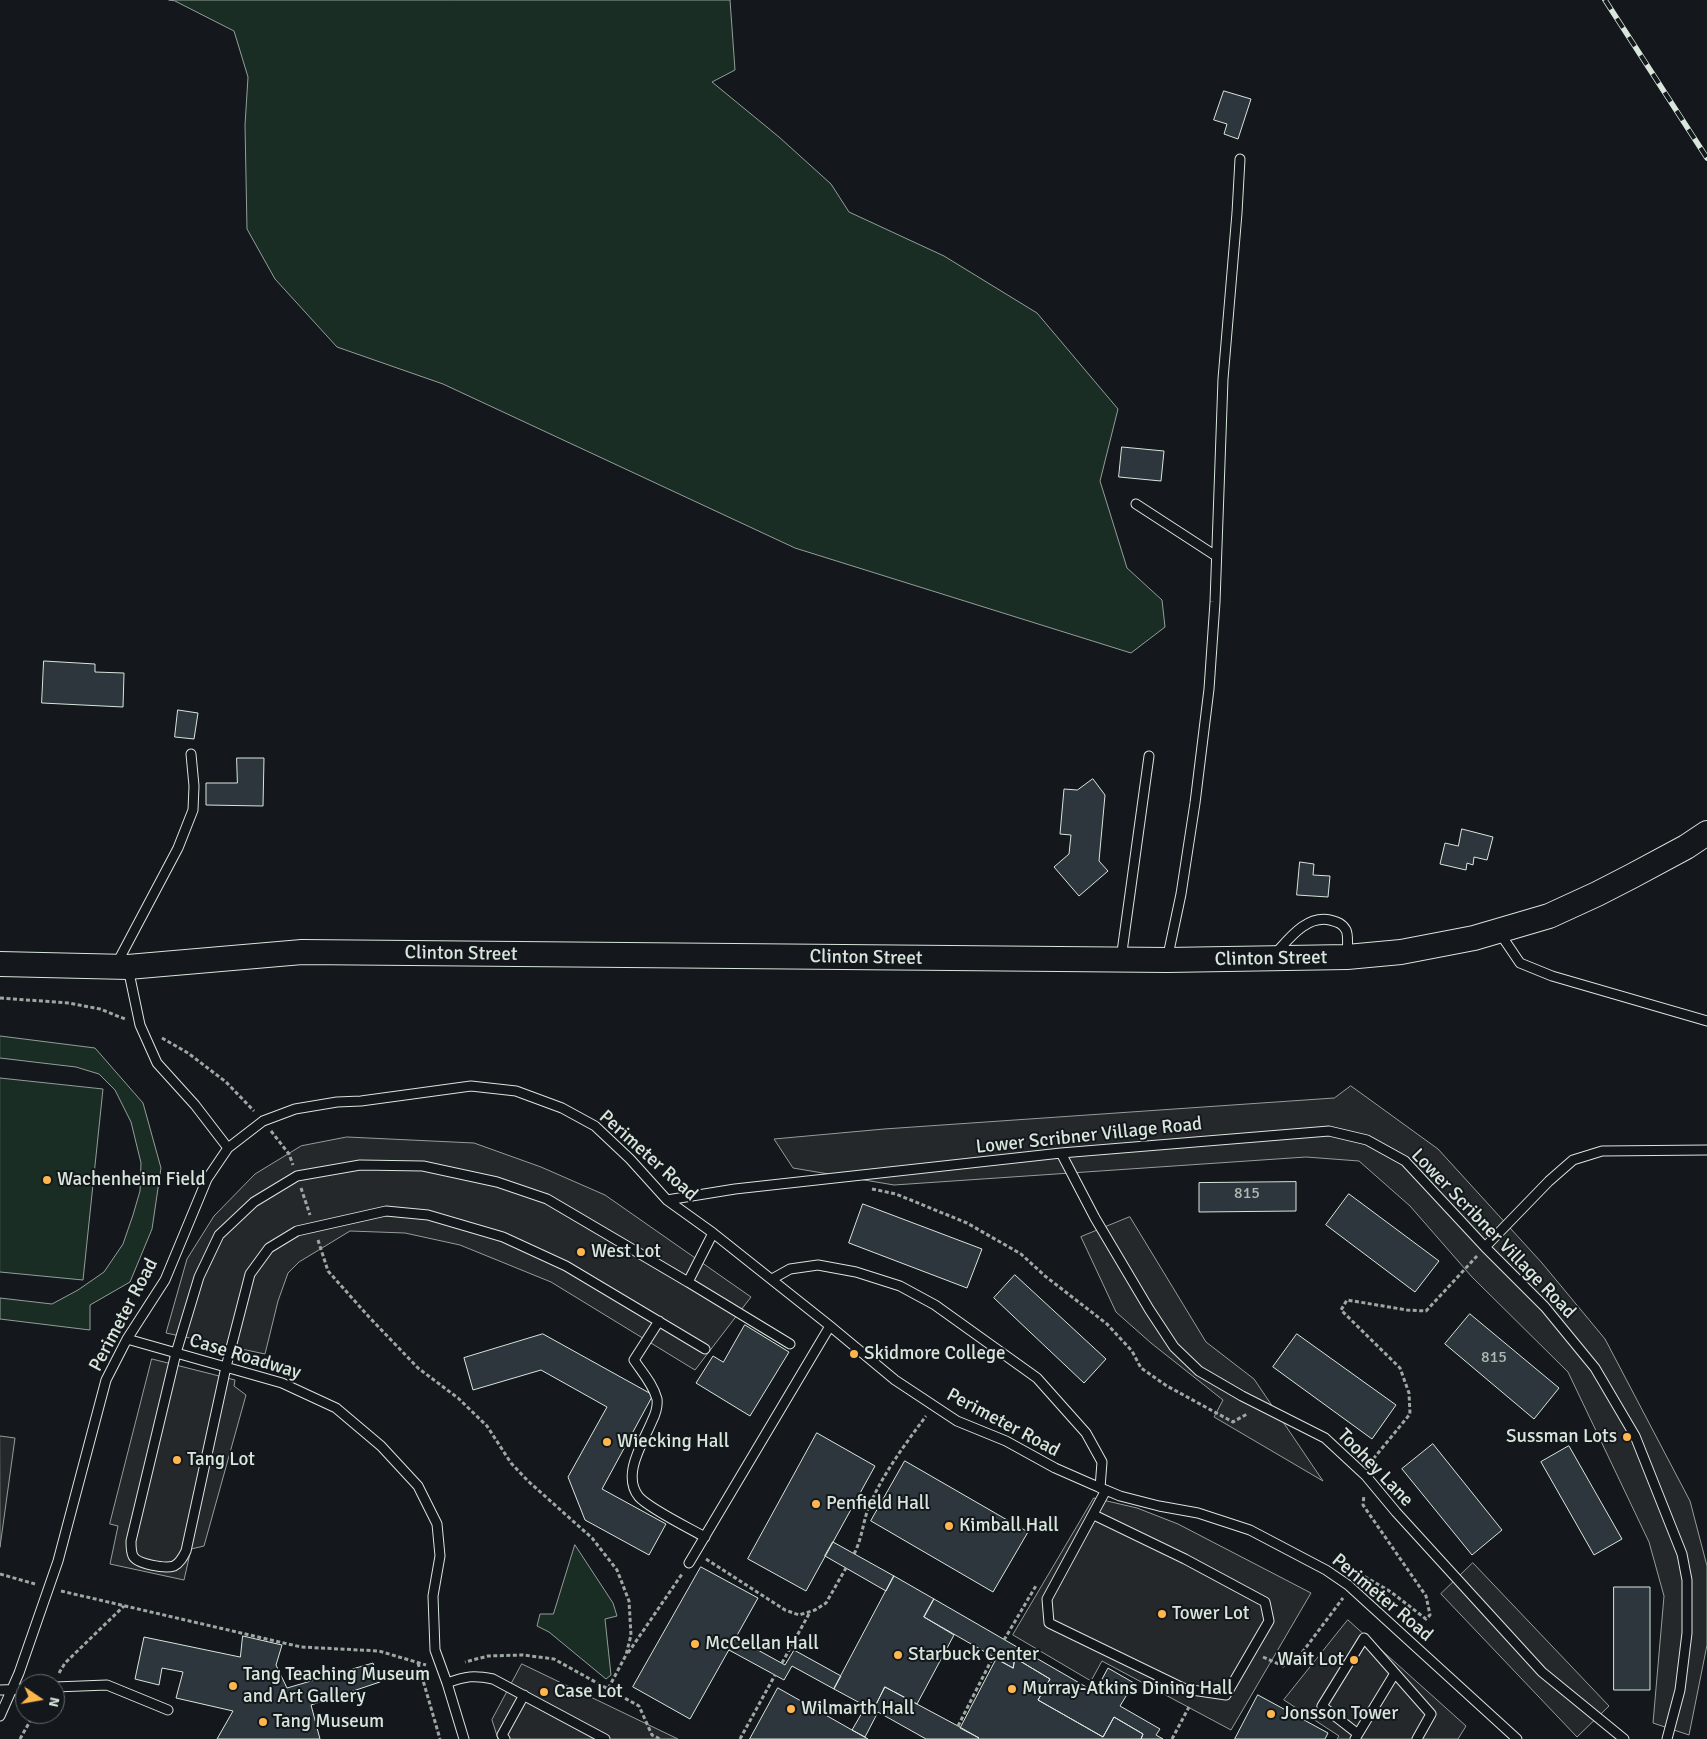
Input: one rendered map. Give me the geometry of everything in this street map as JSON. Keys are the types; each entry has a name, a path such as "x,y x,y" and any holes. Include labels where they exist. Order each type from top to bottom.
{"street":[{"name":"Clinton Street","path":"0,964 122,966 302,952 1121,960 1347,957 1401,952 1474,938 1549,916 1597,894 1707,833"}],"lane":[{"path":"1167,960 1181,894 1208,698 1215,602 1223,379 1240,159"},
{"path":"1136,504 1216,556"},
{"path":"191,754 194,786 193,810 178,848 122,966 140,1025 157,1063 195,1106 228,1148"},
{"path":"1121,960 1149,756"},
{"path":"1271,959 1291,936 1308,922 1323,919 1339,922 1347,931 1347,957"},
{"path":"1499,932 1520,963 1552,976 1707,1021"},
{"name":"Perimeter Road","path":"0,1716 19,1673 60,1551 106,1380 126,1339 165,1280 206,1179 228,1148 263,1121 295,1109 471,1086 516,1092 562,1108 595,1126 630,1159 667,1200 772,1279 895,1380 957,1421 1006,1441 1055,1468 1103,1489 1159,1506 1198,1513 1250,1530 1326,1570 1348,1585 1517,1739"},
{"name":"Lower Scribner Village Road","path":"667,1200 735,1189 832,1180 1061,1153 1329,1130 1367,1140 1405,1161 1485,1247 1545,1307 1595,1368 1635,1436 1682,1554 1687,1580 1687,1633 1680,1690 1667,1739"},
{"path":"1485,1247 1549,1181 1573,1160 1602,1151 1707,1150"},
{"name":"Toohey Lane","path":"1061,1153 1096,1218 1174,1347 1199,1371 1325,1438 1366,1476 1396,1512 1542,1672 1624,1739"},
{"path":"705,1349 566,1266 503,1237 428,1215 386,1211 297,1231 269,1248 250,1274 226,1367 186,1551 181,1561 174,1566 166,1567 138,1562 132,1556 131,1541 176,1353 199,1277 219,1235 254,1202 297,1176 360,1165 423,1166 497,1182 548,1198 790,1344"},
{"path":"688,1282 713,1233"},
{"path":"772,1279 790,1269 818,1266 856,1272 900,1286 935,1305 977,1333 1037,1378 1086,1433 1102,1462 1103,1489 1094,1515 1047,1599 1049,1623 1185,1689 1226,1695 1269,1621 1265,1602 1185,1559 1094,1515"},
{"path":"659,1321 634,1360 650,1382 657,1400 656,1412 632,1468 632,1482 638,1496 651,1506 705,1537"},
{"path":"689,1563 830,1326"},
{"name":"Case Roadway","path":"126,1339 282,1383 336,1408 381,1446 418,1486 437,1524 440,1556 433,1596 435,1650 464,1739"},
{"path":"1395,1673 1357,1737 1322,1706 1364,1638 1395,1673 1431,1714 1417,1739"},
{"path":"447,1683 465,1676 493,1679 605,1739"},
{"path":"65,1687 108,1685 168,1710"},
{"path":"0,1690 15,1690"},
{"path":"505,1739 502,1736 524,1695"}],"path":[{"path":"263,1121 289,1154 328,1271 418,1368 458,1398 487,1426 511,1463 528,1482 592,1538 617,1570 629,1601 632,1635 626,1655"},
{"path":"868,1188 896,1194 968,1224 1021,1254 1045,1276 1107,1324 1132,1351 1141,1368 1167,1386 1233,1422 1262,1406"},
{"path":"854,1554 859,1544 870,1503 899,1452 934,1405"},
{"path":"696,1552 786,1610 799,1615 826,1604 846,1568"},
{"path":"608,1689 626,1655 689,1563"},
{"path":"0,1574 48,1588 301,1647 379,1651 442,1670 488,1656 523,1655 554,1659 639,1706 652,1734 660,1739"},
{"path":"58,1674 65,1663 125,1606"},
{"path":"782,1663 810,1612"},
{"path":"958,1726 994,1657"},
{"path":"418,1662 440,1739"},
{"path":"740,1739 775,1675"},
{"path":"1172,1739 1188,1707"},
{"path":"20,1739 28,1724"}],"green space":[{"path":"169,0 730,0 735,70 712,82 779,137 831,184 849,212 944,256 1037,313 1118,409 1100,481 1127,568 1162,600 1165,627 1131,653 795,548 443,384 337,347 275,279 247,229 245,125 248,77 234,31 175,1"},
{"path":"0,1036 95,1048 143,1103 161,1168 152,1229 130,1282 90,1305 90,1330 0,1319 0,1298 52,1304 78,1290 104,1272 123,1244 140,1191 141,1163 131,1122 115,1090 99,1074 76,1067 0,1058"},
{"name":"Wachenheim Field","path":"0,1078 103,1089 83,1280 0,1272"},
{"path":"575,1545 613,1603 617,1616 605,1619 611,1675 606,1679 549,1632 537,1626 540,1614 553,1614"}],"shaded area":[{"name":"Sussman Lots","path":"1351,1086 1438,1149 1542,1263 1605,1339 1690,1501 1707,1566 1707,1645 1689,1735 1653,1723 1664,1596 1649,1542 1568,1372 1472,1277 1410,1206 1359,1161 1306,1157 894,1185 793,1168 774,1139 884,1129 1334,1098"},
{"name":"West Lot","path":"347,1137 474,1143 541,1167 605,1195 751,1297 695,1370 551,1282 460,1245 405,1233 350,1231 299,1262 288,1273 278,1301 265,1354 166,1333 187,1259 214,1216 255,1174 301,1146"},
{"path":"1130,1217 1206,1342 1254,1379 1323,1481 1214,1417 1223,1400 1151,1343 1116,1312 1081,1237"},
{"name":"Tang Lot","path":"152,1359 235,1380 234,1386 246,1395 204,1546 191,1549 184,1580 110,1564 118,1526 110,1524"},
{"path":"0,1436 15,1438 0,1547"},
{"name":"Tower Lot","path":"1094,1498 1137,1508 1178,1524 1311,1593 1231,1730 1102,1661 1091,1681 1013,1635"},
{"path":"1473,1563 1609,1706 1577,1737 1441,1594"},
{"name":"Wait Lot","path":"1348,1620 1466,1726 1458,1739 1337,1739 1339,1736 1284,1700"},
{"name":"Case Lot","path":"522,1664 678,1739 498,1739 492,1720"}],"building":[{"path":"1224,91 1251,99 1238,139 1224,134 1227,124 1214,120"},
{"path":"1122,447 1164,451 1161,481 1119,477"},
{"path":"44,661 95,664 95,672 124,673 123,707 42,703"},
{"path":"178,710 198,713 194,739 175,737"},
{"path":"237,758 264,758 263,806 206,805 206,783 237,783"},
{"path":"1093,779 1105,795 1099,861 1108,871 1079,896 1054,867 1069,854 1071,835 1060,834 1064,789 1077,790"},
{"path":"1462,829 1493,837 1487,860 1474,857 1473,865 1467,863 1466,870 1440,864 1445,843 1458,846"},
{"path":"1300,862 1314,864 1313,875 1330,876 1328,897 1297,895"},
{"path":"1296,1182 1296,1211 1199,1212 1199,1183"},
{"path":"1349,1194 1439,1261 1415,1292 1326,1225"},
{"path":"863,1204 982,1249 967,1288 849,1243"},
{"path":"1015,1275 1106,1359 1084,1383 994,1298"},
{"path":"1470,1314 1559,1388 1534,1419 1445,1344"},
{"path":"745,1325 789,1352 750,1416 696,1383 713,1356 723,1362"},
{"name":"Wiecking Hall","path":"543,1334 653,1395 602,1489 666,1524 649,1555 585,1520 568,1477 607,1407 541,1370 473,1390 464,1358"},
{"path":"1297,1334 1396,1405 1372,1439 1273,1367"},
{"name":"Penfield Hall","path":"817,1433 875,1466 806,1591 748,1559"},
{"path":"1433,1444 1502,1530 1472,1555 1402,1469"},
{"path":"1569,1446 1622,1539 1594,1555 1541,1462"},
{"name":"Kimball Hall","path":"905,1461 1028,1532 993,1592 871,1521"},
{"path":"833,1542 894,1576 886,1591 825,1556"},
{"name":"McCellan Hall","path":"701,1567 758,1598 690,1719 633,1687"},
{"name":"Starbuck Center","path":"894,1576 934,1599 924,1617 954,1635 917,1704 885,1687 873,1710 834,1689"},
{"path":"1614,1587 1650,1587 1650,1690 1614,1690"},
{"path":"934,1599 1095,1692 1108,1668 1134,1683 1120,1706 1160,1729 1156,1735 1163,1739 1141,1739 1143,1734 1114,1717 1103,1737 1038,1700 1050,1679 1015,1658 1013,1668 924,1617"},
{"name":"Tang Teaching Museum and Art Gallery","path":"243,1636 282,1645 276,1665 287,1688 373,1663 380,1682 311,1705 320,1739 217,1739 233,1711 176,1698 183,1672 162,1668 159,1685 135,1679 144,1637 240,1657"},
{"path":"736,1638 785,1665 794,1650 841,1676 834,1689 792,1666 784,1680 729,1650"},
{"name":"Murray-Atkins Dining Hall","path":"1015,1658 1050,1679 1038,1700 1103,1737 1114,1717 1143,1734 1141,1739 978,1739 960,1728 996,1659 1013,1668"},
{"path":"885,1687 979,1738 926,1739 878,1712 865,1737 852,1730 866,1706 873,1710"},
{"name":"Wilmarth Hall","path":"778,1688 852,1730 868,1739 750,1739"},
{"name":"Jonsson Tower","path":"1258,1695 1328,1733 1325,1739 1235,1739"}],"railway":[{"path":"1605,0 1707,158"}],"place":[{"name":"Wachenheim Field","path":"47,1180"},
{"name":"West Lot","path":"581,1252"},
{"name":"Skidmore College","path":"854,1354"},
{"name":"Sussman Lots","path":"1627,1437"},
{"name":"Wiecking Hall","path":"607,1442"},
{"name":"Tang Lot","path":"177,1460"},
{"name":"Penfield Hall","path":"816,1504"},
{"name":"Kimball Hall","path":"949,1526"},
{"name":"Tower Lot","path":"1162,1614"},
{"name":"McCellan Hall","path":"695,1644"},
{"name":"Starbuck Center","path":"898,1655"},
{"name":"Wait Lot","path":"1354,1660"},
{"name":"Tang Teaching Museum and Art Gallery","path":"233,1686"},
{"name":"Murray-Atkins Dining Hall","path":"1012,1689"},
{"name":"Case Lot","path":"544,1692"},
{"name":"Wilmarth Hall","path":"791,1709"},
{"name":"Jonsson Tower","path":"1271,1714"},
{"name":"Tang Museum","path":"263,1722"}]}
